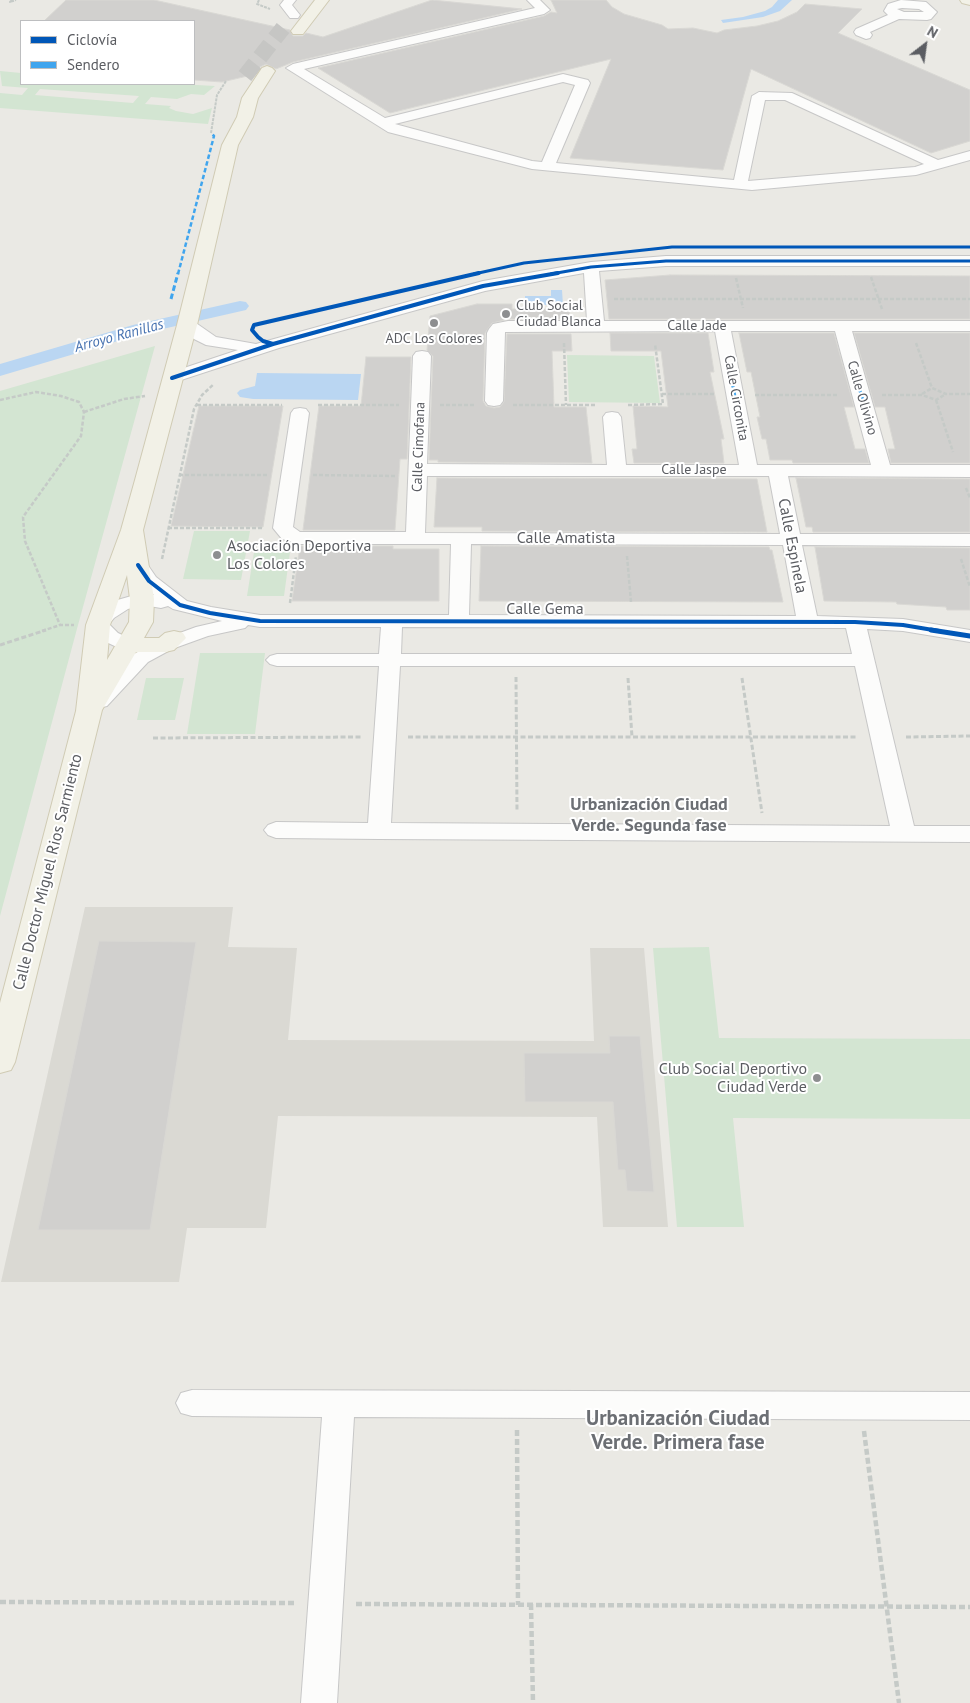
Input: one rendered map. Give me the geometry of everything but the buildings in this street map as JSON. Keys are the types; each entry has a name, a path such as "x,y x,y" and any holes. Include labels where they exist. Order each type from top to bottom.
{"main road":[{"path":"283,28 305,0"},
{"path":"298,31 322,0"},
{"name":"Calle Doctor Miguel Rios Sarmiento","path":"0,1062 89,712 88,625 132,530 187,325 230,146 245,117 250,98 267,71"},
{"name":"Calle Doctor Miguel Rios Sarmiento","path":"227,113 230,146"},
{"name":"Calle Doctor Miguel Rios Sarmiento","path":"89,712 140,622 142,599 132,530"},
{"path":"128,645 170,641"}],"street":[{"path":"290,0 286,5 294,15"},
{"path":"533,0 544,10 293,68 383,123 402,132 532,165 752,186 916,170 970,156"},
{"path":"866,35 860,32 896,10 880,0"},
{"path":"383,123 563,78 583,84 548,167"},
{"path":"740,184 759,96 786,96 938,165"},
{"path":"174,370 213,365 273,344 483,286 591,267 666,261 970,261"},
{"path":"591,267 596,326"},
{"path":"187,325 212,341 250,347"},
{"name":"Calle Jade","path":"494,404 495,333 499,328 508,326 970,326"},
{"name":"Calle Circonita","path":"722,326 749,470"},
{"name":"Calle Olivino","path":"842,326 882,470"},
{"path":"174,370 250,347 273,344"},
{"name":"Calle Cimofana","path":"415,538 422,356"},
{"path":"607,411 617,470"},
{"path":"291,533 300,413"},
{"name":"Calle Jaspe","path":"418,470 965,471"},
{"name":"Calle Espinela","path":"777,470 808,622"},
{"name":"Calle Amatista","path":"291,533 415,538 962,540"},
{"path":"458,621 461,538"},
{"name":"Calle Gema","path":"138,565 149,582 180,605 210,614 260,620 392,622 856,622 903,625 970,636"},
{"path":"88,625 121,605 142,599 180,605 188,612 190,621 186,630 170,641"},
{"name":"Calle Gema","path":"89,712 141,658 170,641 225,625 260,620"},
{"path":"379,830 392,622"},
{"path":"856,622 904,834"},
{"path":"88,625 128,645"},
{"path":"277,660 864,660"},
{"path":"276,830 970,834"},
{"path":"192,1403 970,1406"},
{"path":"319,1703 339,1404"}],"path":[{"path":"12,0 10,2 16,0"},
{"path":"211,133 218,95 226,81"},
{"path":"733,260 746,326"},
{"path":"870,274 887,326"},
{"path":"594,299 970,299"},
{"path":"563,326 566,405"},
{"path":"628,405 663,404 652,326"},
{"path":"910,326 932,388 946,394 970,394"},
{"path":"922,395 932,388"},
{"path":"0,400 36,392 61,396 79,402 84,412 81,436 23,516 25,541 60,625"},
{"path":"662,394 922,395 936,400 965,471 970,498"},
{"path":"936,400 946,394"},
{"path":"84,412 124,399 145,396"},
{"path":"420,405 566,405 607,411"},
{"path":"168,528 291,533 290,603"},
{"path":"626,538 631,604"},
{"path":"962,540 970,587"},
{"path":"0,644 60,625 88,625"},
{"path":"516,660 517,831"},
{"path":"626,660 632,737"},
{"path":"739,660 766,833"},
{"path":"153,738 970,736"},
{"path":"517,1404 518,1605"},
{"path":"860,1405 899,1703"},
{"path":"0,1602 970,1607"},
{"path":"531,1604 534,1703"}],"shaded area":[{"path":"85,907 233,907 228,947 297,948 288,1040 594,1041 590,948 644,948 668,1227 603,1227 597,1117 278,1116 266,1228 187,1228 179,1282 1,1282"}],"green space":[{"path":"0,71 20,73 20,85 215,86 204,95 191,94 177,99 151,97 145,104 171,106 169,108 176,111 193,114 212,108 208,124 0,108 0,93 22,95 28,88 2,86","holes":["40,89 139,96 133,103 35,95"]},
{"path":"155,346 78,625 0,916 0,391"},
{"path":"567,355 654,356 660,403 569,402"},
{"name":"Asociación Deportiva Los Colores","path":"194,531 250,531 241,580 183,579"},
{"path":"254,552 290,552 284,596 247,596"},
{"path":"200,653 265,653 255,734 187,734"},
{"path":"146,678 184,678 175,720 137,720"},
{"name":"Club Social Deportivo Ciudad Verde","path":"709,947 719,1038 970,1039 970,1119 733,1118 744,1227 677,1227 653,948"}],"water":[{"path":"778,0 792,0 780,11 763,17 723,23 721,20 765,11"},
{"path":"551,290 562,290 563,305 525,305 525,296 551,296"},
{"path":"257,373 361,374 358,400 253,399 240,397 237,393 240,390 255,386"}],"waterway":[{"name":"Arroyo Ranillas","path":"0,370 140,329 240,306"}],"tunnel":[{"path":"245,76 283,28"}],"marked path":[{"path":"171,299 214,136 211,133"},
{"path":"854,372 868,416"},
{"path":"732,382 737,406"}],"cycle path":[{"path":"273,344 263,341 258,337 252,330 254,325 524,263 672,247 970,247"},
{"path":"172,378 273,344 483,286 591,267 666,261 970,261"},
{"path":"138,565 149,581 180,605 210,613 260,621 855,622 903,625 970,636"}],"place":[{"name":"Club Social Ciudad Blanca","path":"506,314"},
{"name":"ADC Los Colores","path":"434,323"},
{"name":"Asociación Deportiva Los Colores","path":"217,555"},
{"name":"Club Social Deportivo Ciudad Verde","path":"817,1078"}],"district":[{"name":"Urbanización Ciudad Verde. Segunda fase","path":"649,815"},
{"name":"Urbanización Ciudad Verde. Primera fase","path":"678,1431"}]}
